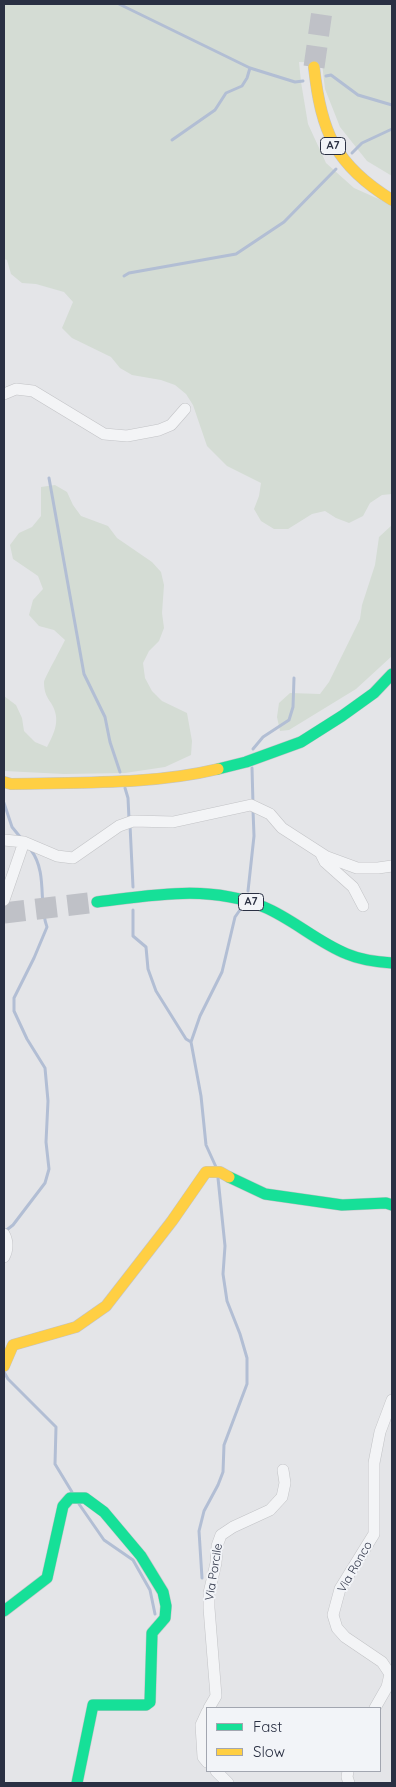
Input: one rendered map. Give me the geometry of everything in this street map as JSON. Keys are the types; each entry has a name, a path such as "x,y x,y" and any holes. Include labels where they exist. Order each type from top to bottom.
{"main road":[{"name":"A7","path":"314,67 318,104 333,146 357,176 392,200"},
{"path":"8,783 130,781 173,778 246,762 301,742 366,699 392,674"},
{"name":"A7","path":"97,902 204,893 232,896 264,907 348,954 392,963"},
{"path":"4,1366 13,1345 76,1327 106,1306 172,1221 206,1172 220,1172 265,1194 342,1204 386,1202 392,1205"},
{"path":"4,1610 47,1578 63,1506 70,1498 85,1498 98,1507 125,1536 163,1591 166,1617 152,1633 150,1702 146,1705 93,1705 77,1783"}],"street":[{"path":"4,394 16,389 33,391 104,434 127,436 159,430 171,425 185,409"},
{"path":"4,840 24,842 57,856 73,858 119,826 133,821 173,822 252,805 270,814 282,828 328,857 357,868 392,866"},
{"path":"4,900 24,842"},
{"path":"320,852 325,862 353,887 363,906"},
{"path":"4,1234 7,1239 4,1257"},
{"name":"Via Ronco","path":"376,1707 387,1687 390,1674 382,1662 345,1637 337,1628 333,1615 340,1589 374,1534 374,1463 380,1432 392,1400"},
{"name":"Via Porcile","path":"210,1707 216,1696 209,1608 217,1546 221,1535 233,1527 270,1510 282,1497 285,1483 283,1470"},
{"path":"206,1714 201,1725 203,1757 206,1761"},
{"path":"217,1772 228,1783"}],"shaded area":[{"path":"4,4 392,4 392,176 367,161 340,127 325,89 322,63 299,62 308,124 326,163 354,188 392,205 392,494 382,495 370,503 363,516 349,523 325,511 312,514 288,529 274,529 261,521 254,509 261,483 227,466 207,446 193,405 186,394 175,385 161,380 132,375 120,368 111,357 72,338 62,328 73,302 64,292 36,284 22,283 11,274 7,260 4,259"},
{"path":"55,485 67,492 81,516 108,526 117,538 152,562 161,572 164,585 162,613 164,628 159,641 149,651 143,663 145,678 152,691 162,701 187,713 192,741 191,755 165,767 125,773 64,774 4,771 4,696 16,705 22,718 24,731 35,742 47,747 56,725 56,715 44,688 44,682 65,640 54,630 39,626 29,615 33,600 43,589 38,576 13,559 10,545 19,533 32,527 41,516 41,487"},
{"path":"392,525 392,656 356,689 289,730 280,731 277,717 279,703 290,693 320,694 329,682 360,619 362,605 375,565 379,537"}],"waterway":[{"path":"119,4 250,68 295,82 303,81"},
{"path":"172,140 215,110 226,93 242,86 250,68"},
{"path":"326,76 331,75 358,95 392,105"},
{"path":"352,153 362,143 392,129"},
{"path":"124,276 129,273 236,254 284,222 336,169"},
{"path":"49,478 84,674 105,717 110,742 120,772"},
{"path":"253,749 263,737 289,720 293,707 294,678"},
{"path":"252,768 253,804"},
{"path":"125,788 128,798 129,819"},
{"path":"4,803 12,827 21,838"},
{"path":"248,891 254,836 253,810"},
{"path":"130,825 133,887"},
{"path":"4,1232 13,1225 45,1183 49,1169 46,1142 48,1101 45,1068 27,1039 14,1011 14,998 47,927 44,918 39,868 31,850"},
{"path":"216,1167 206,1145 201,1096 191,1042 200,1016 222,972 235,917 242,907"},
{"path":"133,910 133,936 146,947 148,969 156,991 186,1039 191,1042"},
{"path":"202,1578 199,1531 204,1511 223,1472 224,1445 247,1384 247,1358 227,1301 223,1274 225,1246 218,1178"},
{"path":"4,1372 8,1379 56,1427 55,1464 72,1492"},
{"path":"79,1504 104,1540 133,1560 150,1590 155,1614"}],"tunnel":[{"path":"314,67 323,4"},
{"path":"4,913 97,902"}],"traffic: fast":[{"path":"218,769 246,762 301,742 374,693 392,674"},
{"path":"97,902 181,893 202,893 244,900 275,912 325,943 347,954 358,958 392,963"},
{"path":"229,1177 265,1194 342,1205 386,1203 392,1205"},
{"path":"4,1611 47,1578 63,1506 70,1498 85,1498 104,1512 141,1556 163,1592 166,1606 165,1618 152,1633 150,1702 146,1705 93,1705 77,1783"}],"traffic: slow":[{"path":"314,67 321,110 334,145 357,174 392,200"},
{"path":"4,782 11,784 89,783 141,780 167,778 218,769"},
{"path":"4,1366 13,1345 76,1327 106,1306 172,1221 206,1172 220,1172 229,1177"}]}
